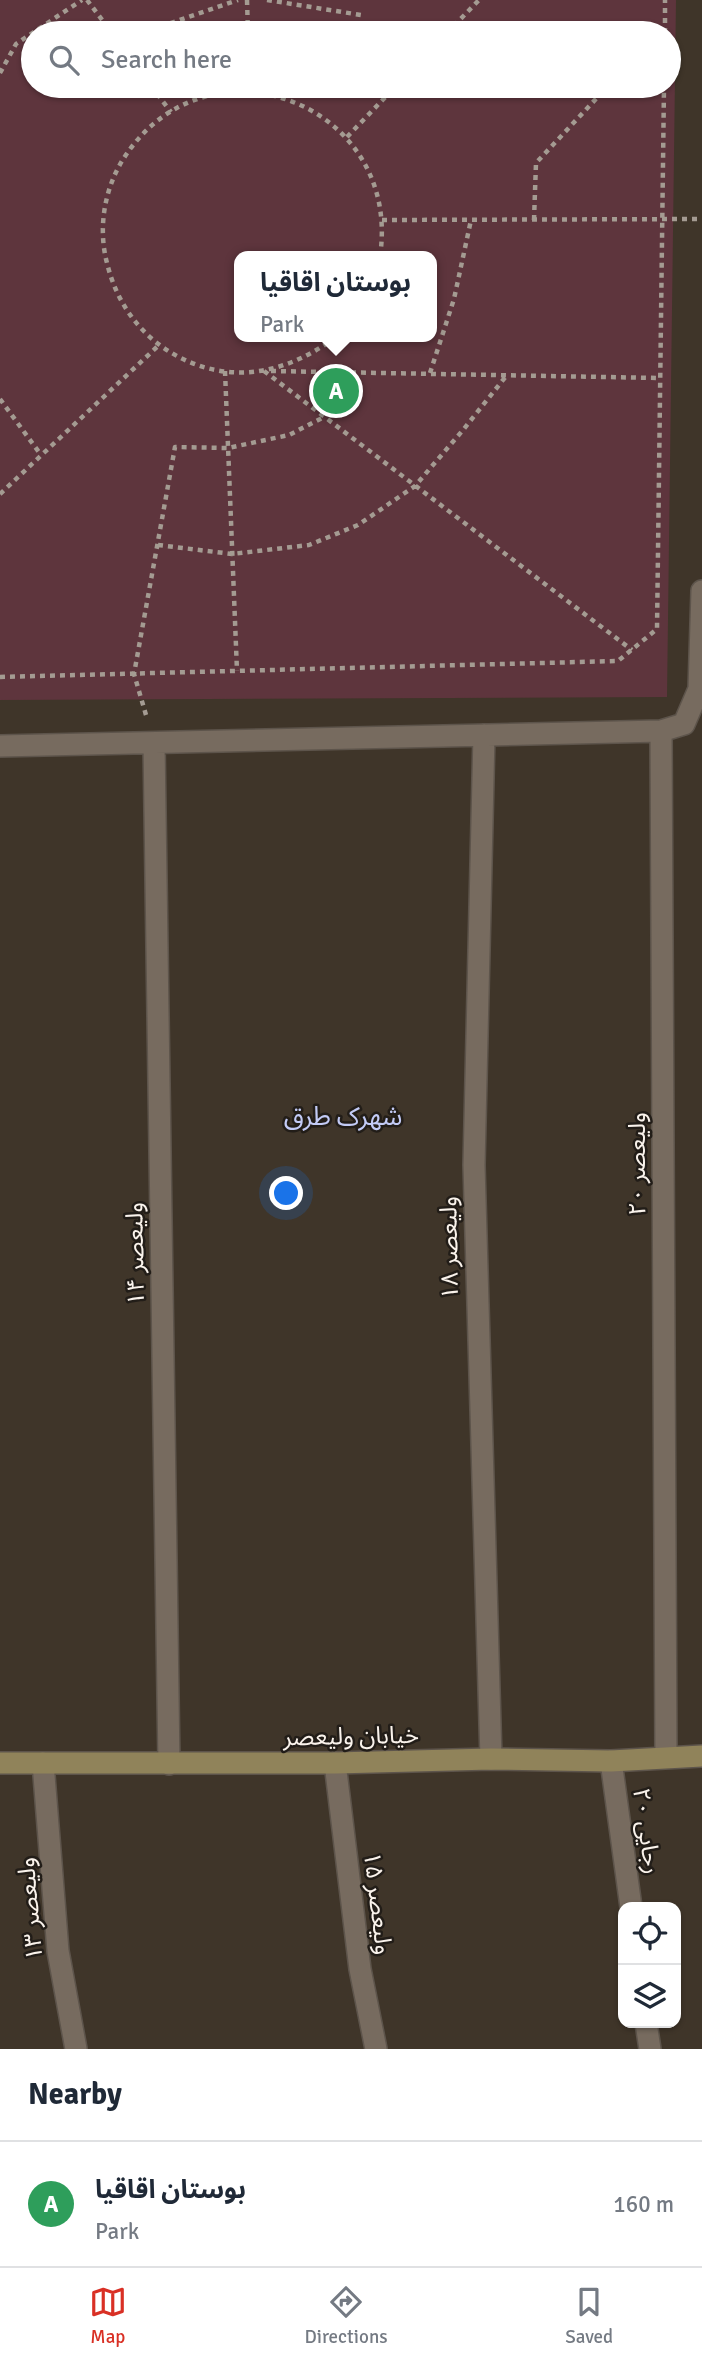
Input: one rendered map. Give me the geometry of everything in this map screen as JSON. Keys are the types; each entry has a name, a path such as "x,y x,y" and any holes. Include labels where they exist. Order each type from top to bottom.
{"street":[{"path":"0,746 661,732 684,724 699,689 702,591"},
{"name":"ولیعصر ۲۰","path":"661,732 666,1757"},
{"name":"ولیعصر ۱۸","path":"484,735 474,1165 491,1759"},
{"name":"ولیعصر ۱۴","path":"154,743 169,1764"},
{"name":"خیابان ولیعصر","path":"0,1763 335,1763 491,1759 611,1761 702,1756"},
{"name":"رجایی ۲۰","path":"611,1761 630,1902"},
{"name":"ولیعصر ۱۳","path":"43,1763 58,1951 76,2049"},
{"name":"ولیعصر ۱۵","path":"335,1763 360,1969 376,2049"},
{"path":"647,2028 650,2049"}],"path":[{"path":"52,21 84,0 102,21"},
{"path":"177,21 238,0"},
{"path":"247,0 248,21"},
{"path":"267,0 361,15"},
{"path":"459,21 479,0"},
{"path":"665,0 665,21"},
{"path":"0,73 16,44 21,41"},
{"path":"161,98 171,111"},
{"path":"200,98 171,111 149,128 130,148 116,172 107,198 103,225 104,253 111,279 122,304 139,327 159,345 183,359 225,371 660,378"},
{"path":"285,98 327,119 347,137 363,159 375,184 382,220 381,251"},
{"path":"347,137 384,98"},
{"path":"534,220 536,163 597,98"},
{"path":"0,677 618,661 657,629 664,98"},
{"path":"382,220 702,219"},
{"path":"430,373 454,299 471,220"},
{"path":"263,371 290,364 329,342"},
{"path":"0,494 159,345"},
{"path":"225,371 237,671"},
{"path":"263,371 632,650"},
{"path":"158,545 232,554 309,545 358,525 415,486 507,374"},
{"path":"0,399 41,455"},
{"path":"154,743 134,674 175,447 228,448 289,435 324,417"}],"shaded area":[{"path":"0,0 676,0 676,21 21,21 21,98 675,98 667,697 0,700"}],"place":[{"name":"بوستان اقاقیا","path":"336,391"}],"district":[{"name":"شهرک طرق","path":"343,1117"}]}
